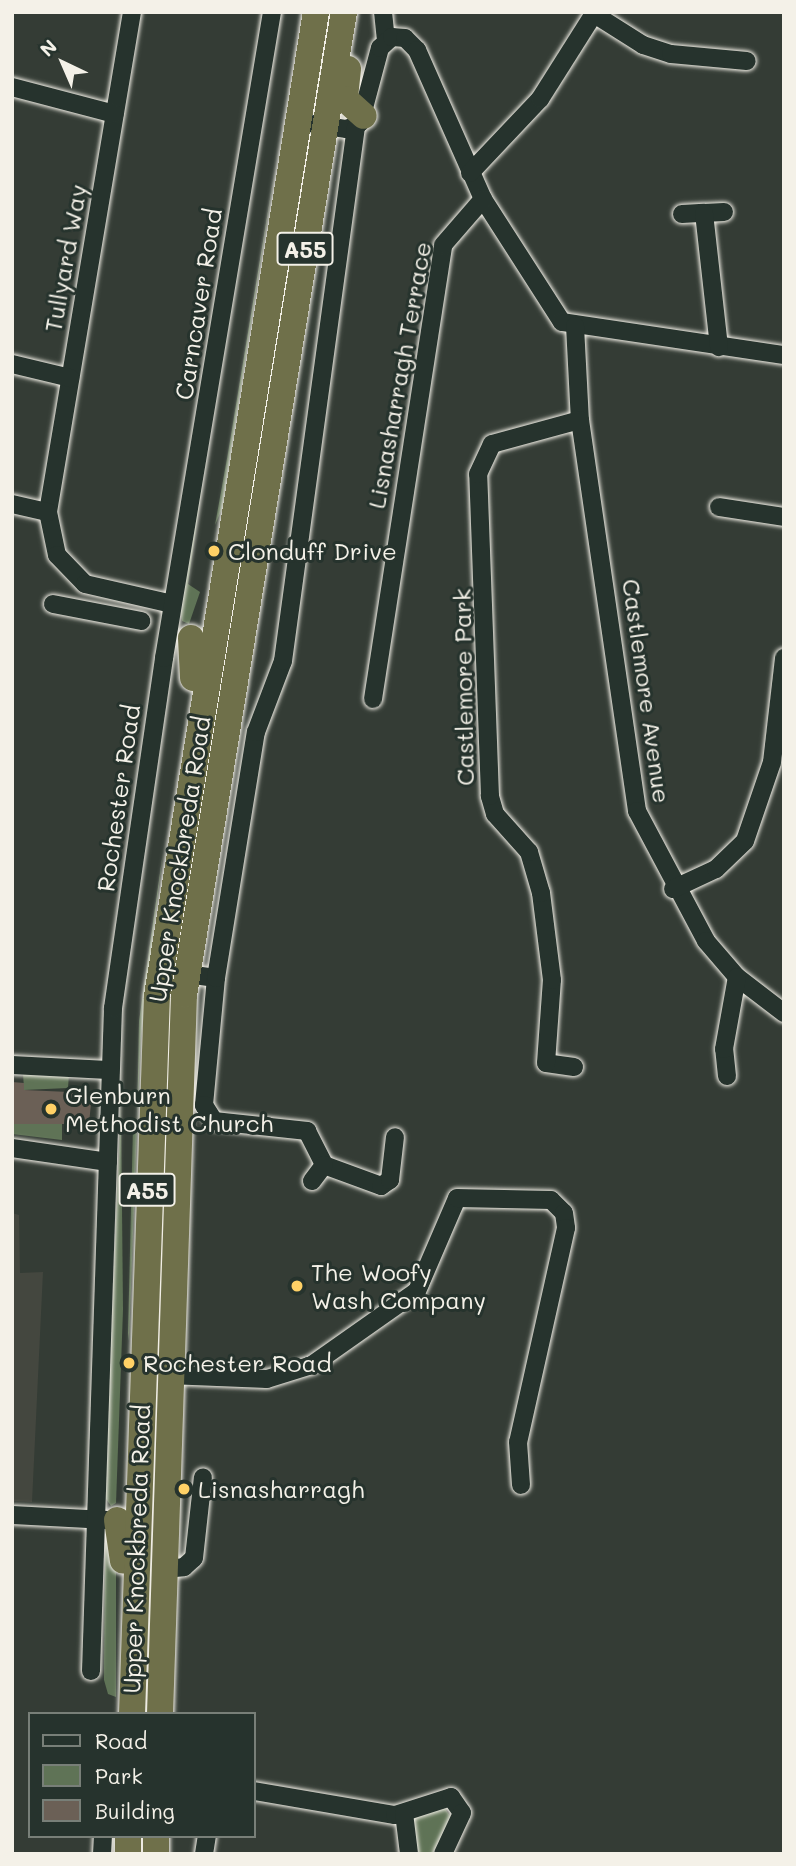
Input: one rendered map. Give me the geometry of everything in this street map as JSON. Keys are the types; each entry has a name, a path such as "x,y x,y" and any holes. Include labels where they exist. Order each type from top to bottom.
{"highway":[{"name":"Upper Knockbreda Road","path":"132,1712 134,1639 117,1520 152,1058 175,875 190,638 299,121 316,12"},
{"name":"Upper Knockbreda Road","path":"160,1712 168,1375 187,974 344,12"},
{"path":"358,12 344,93 360,121"}],"street":[{"name":"Tullyard Way","path":"48,512 132,12"},
{"name":"Carncaver Road","path":"172,604 272,12"},
{"path":"383,12 386,41 360,121 283,661 256,732 216,978 204,1105 210,1117 230,1126 307,1131 324,1165 381,1186 390,1180 395,1137"},
{"path":"470,173 489,160 540,99 594,13 643,45 671,54 747,61"},
{"path":"386,41 405,38 417,50 483,199 552,309 575,326 784,355"},
{"path":"12,87 114,114"},
{"path":"299,121 325,125 360,121"},
{"name":"Lisnasharragh Terrace","path":"373,699 443,245 483,199"},
{"path":"682,214 724,212"},
{"path":"704,213 719,346"},
{"name":"Castlemore Avenue","path":"575,326 580,420 637,811 673,889 737,977 784,1013"},
{"path":"12,365 70,378"},
{"name":"Castlemore Park","path":"574,1067 546,1063 552,980 541,892 529,852 495,814 490,796 478,474 481,457 498,441 580,420"},
{"path":"12,504 48,512 65,568 85,584 116,594 172,604"},
{"path":"719,507 784,517"},
{"path":"112,615 116,594"},
{"path":"53,604 141,621"},
{"name":"Rochester Road","path":"91,1671 117,1520 108,1070 190,638 172,604"},
{"path":"190,638 239,647"},
{"path":"673,889 716,869 745,841 772,762 784,658"},
{"name":"Upper Knockbreda Road","path":"187,974 216,978"},
{"path":"727,1076 727,1011 737,977"},
{"path":"12,1065 108,1070"},
{"path":"12,1148 108,1162"},
{"path":"313,1181 324,1165"},
{"path":"168,1375 267,1379 312,1365 417,1291 452,1202 471,1195 551,1200 564,1213 516,1457 521,1485"},
{"name":"Upper Knockbreda Road","path":"163,1569 184,1567 194,1558 203,1477"},
{"path":"12,1515 117,1520"},
{"path":"256,1791 404,1813 443,1796 456,1801 462,1813 443,1854"},
{"path":"404,1813 409,1854"}],"shaded area":[{"path":"12,1213 19,1215 20,1273 43,1272 32,1502 12,1501"}],"green space":[{"path":"275,169 222,509 215,525 228,453"},
{"path":"213,411 188,584 200,592 189,624 182,621 179,602"},
{"path":"163,852 141,1036 137,1121 139,1021"},
{"path":"23,1072 69,1074 68,1088 24,1090"},
{"path":"121,1105 123,1310 116,1503 111,1506 104,1496"},
{"path":"12,1121 62,1124 62,1140 12,1134"},
{"path":"133,1126 137,1126 129,1341 128,1333"},
{"path":"111,1535 116,1560 116,1697 108,1694 104,1680 105,1537"},
{"path":"442,1804 452,1819 432,1854 420,1854 413,1842 413,1818"}],"building":[{"name":"Glenburn Methodist Church","path":"12,1082 24,1083 24,1090 92,1093 89,1124 12,1124"}],"place":[{"name":"Clonduff Drive","path":"214,551"},
{"name":"Glenburn Methodist Church","path":"51,1109"},
{"name":"The Woofy Wash Company","path":"297,1286"},
{"name":"Rochester Road","path":"129,1363"},
{"name":"Lisnasharragh","path":"184,1489"}]}
